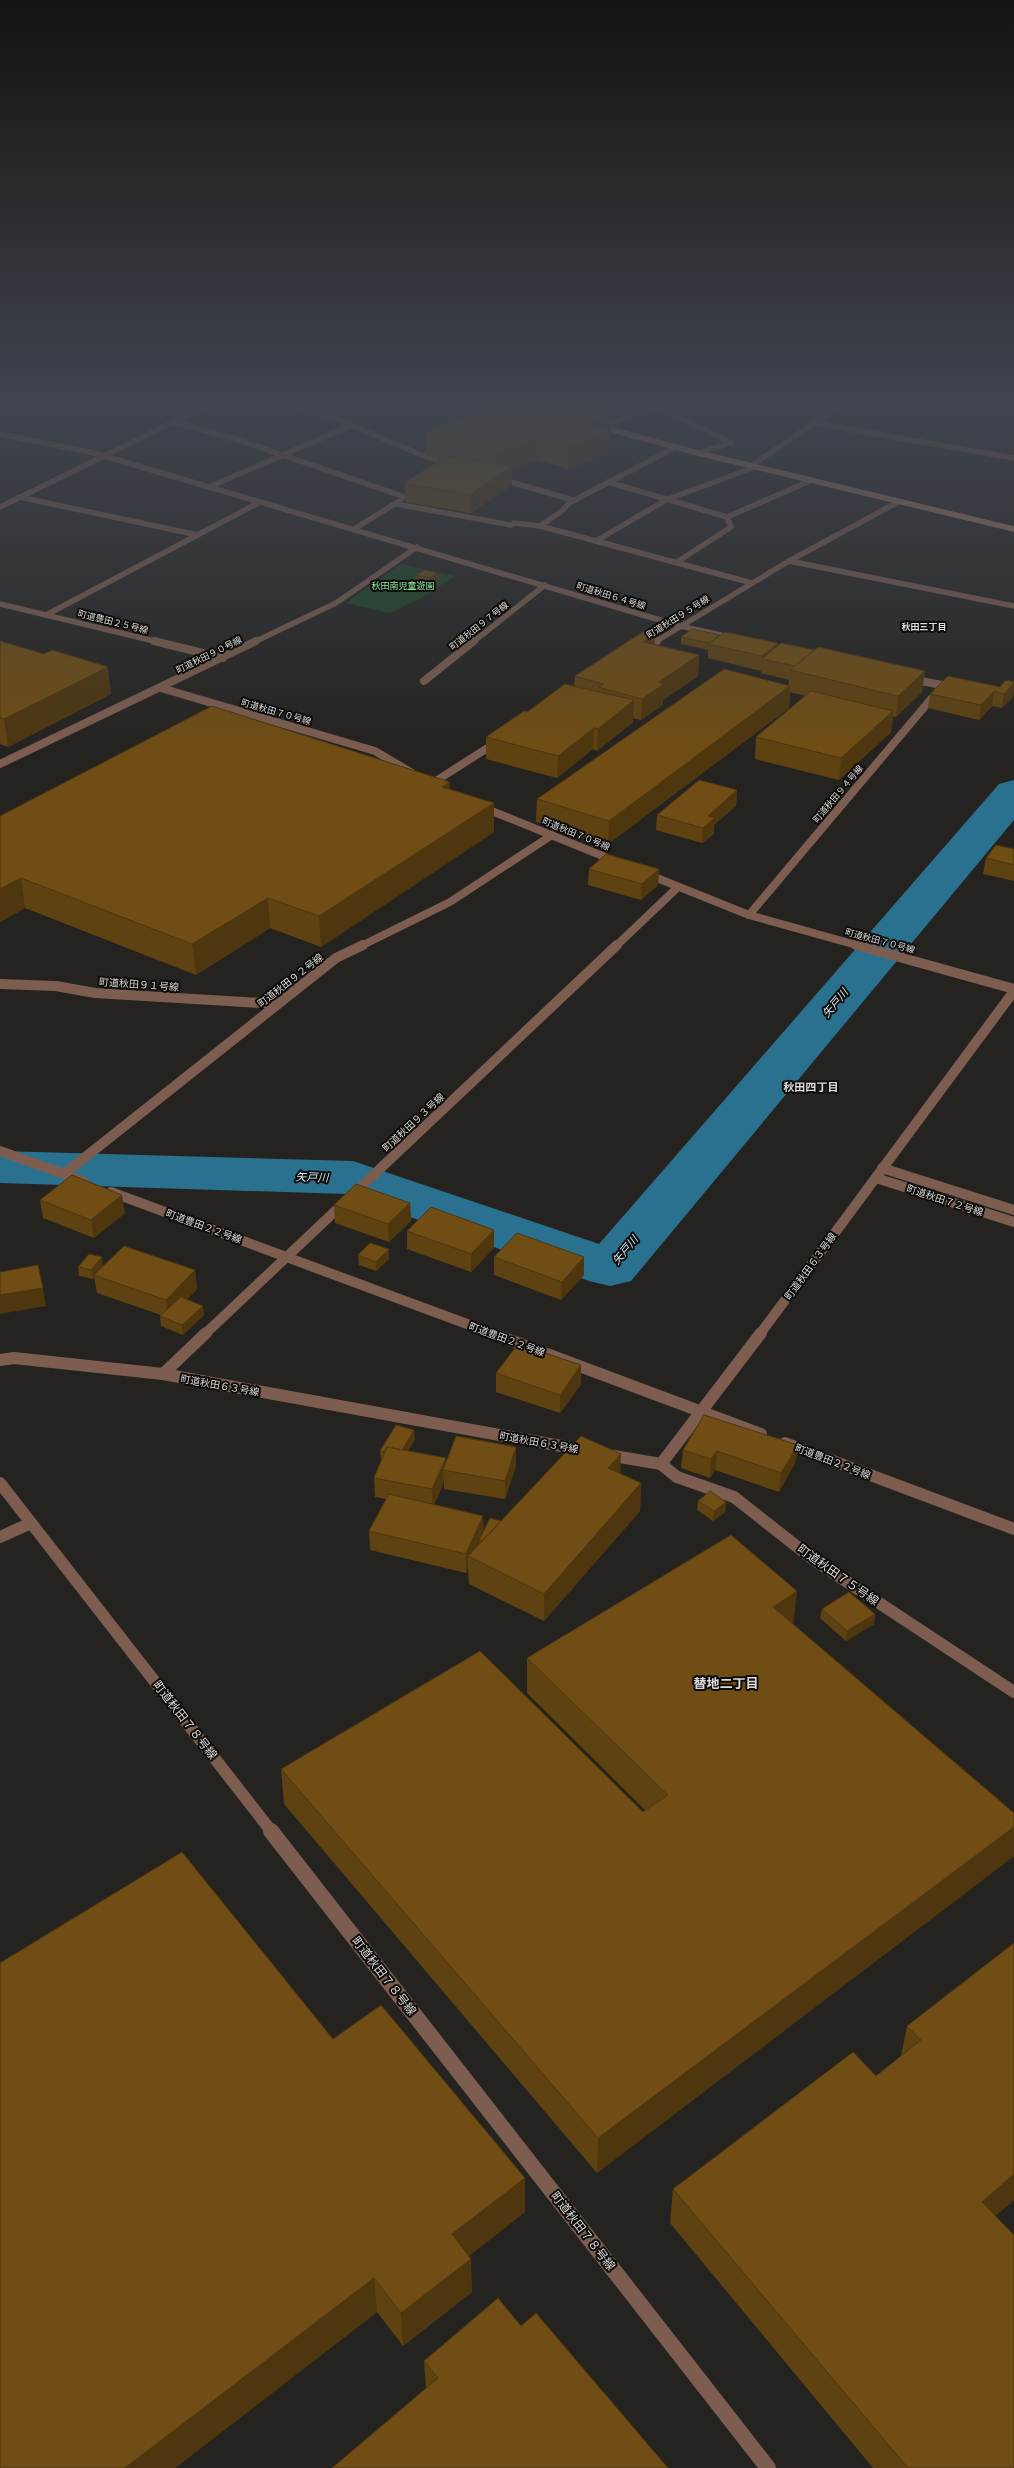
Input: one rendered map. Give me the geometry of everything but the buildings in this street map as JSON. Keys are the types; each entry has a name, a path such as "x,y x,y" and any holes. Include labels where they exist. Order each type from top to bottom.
{"main road":[{"path":"978,520 1014,529"}],"street":[{"path":"125,520 198,536"},
{"path":"46,615 227,520"},
{"name":"町道秋田６４号線","path":"323,520 680,626 742,640"},
{"path":"354,529 369,520"},
{"path":"485,520 511,525 514,523 540,526 752,583"},
{"path":"540,526 549,520"},
{"path":"596,540 632,520"},
{"path":"677,562 731,527 728,520"},
{"name":"町道秋田９５号線","path":"640,651 789,561 865,520"},
{"name":"町道秋田９０号線","path":"0,764 336,603 417,547"},
{"path":"789,561 1014,606"},
{"name":"町道秋田９７号線","path":"424,681 545,585"},
{"name":"町道豊田２５号線","path":"0,604 223,658"},
{"path":"904,677 942,686 960,688"},
{"name":"町道秋田９４号線","path":"749,915 942,686"},
{"name":"町道秋田７０号線","path":"161,688 375,751 428,782 506,737"},
{"name":"町道秋田７０号線","path":"472,803 622,864"},
{"name":"町道秋田９２号線","path":"64,1174 336,958 450,902 552,835"},
{"name":"町道秋田７０号線","path":"636,870 749,915 1014,990"},
{"name":"町道秋田９３号線","path":"163,1374 678,887"},
{"name":"町道秋田９１号線","path":"0,984 56,986 95,993 277,1004"},
{"name":"町道秋田６３号線","path":"0,1360 14,1358 163,1374 661,1464 692,1422 702,1412 1014,990"},
{"name":"町道豊田２２号線","path":"0,1151 1014,1529"},
{"path":"882,1168 1014,1210"},
{"name":"町道秋田７２号線","path":"876,1178 1014,1222"},
{"name":"町道秋田７５号線","path":"661,1464 677,1477 734,1497 814,1560 1014,1692"},
{"name":"町道秋田７８号線","path":"0,1483 768,2468"},
{"path":"0,1537 31,1523"}],"green space":[{"name":"秋田南児童遊園","path":"401,564 455,576 421,598 390,613 346,603"}],"waterway":[{"name":"矢戸川","path":"0,1167 111,1169 353,1178 610,1268 1014,793"}],"district":[{"name":"秋田三丁目","path":"924,627"},
{"name":"秋田四丁目","path":"811,1087"},
{"name":"替地二丁目","path":"726,1683"}]}
